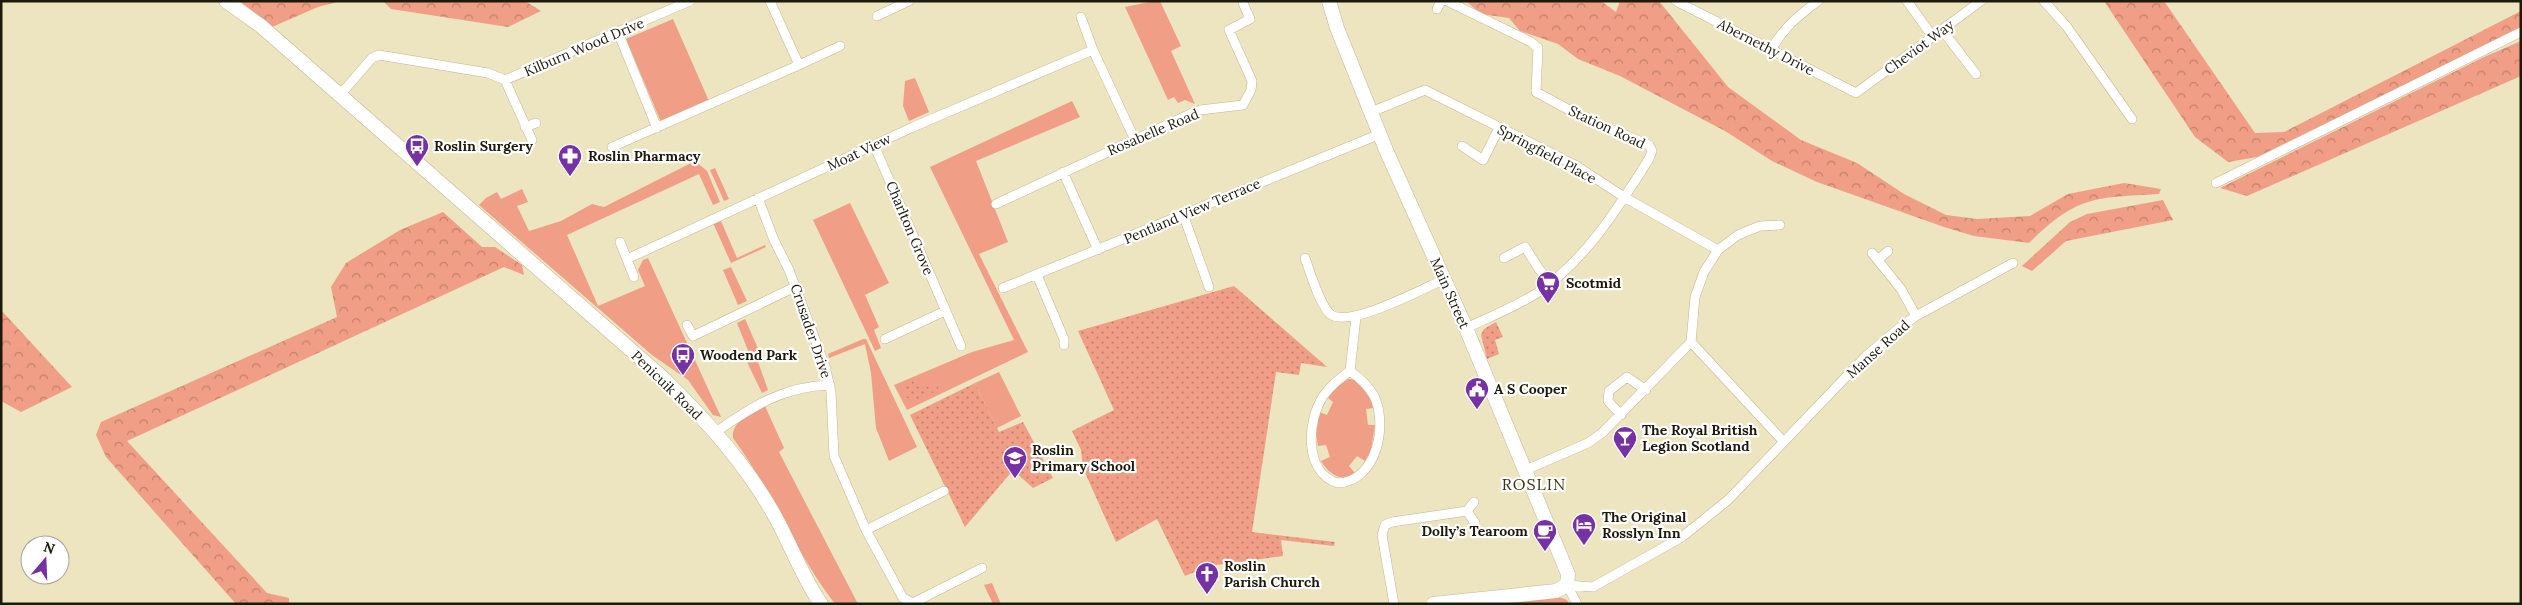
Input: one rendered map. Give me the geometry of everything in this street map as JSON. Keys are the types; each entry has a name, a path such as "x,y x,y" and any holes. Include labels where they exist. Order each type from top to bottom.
{"main road":[{"name":"Penicuik Road","path":"226,1 261,26 663,378 716,432 776,519 804,574 822,604"},
{"name":"Main Street","path":"1329,1 1337,28 1380,134 1443,280 1466,328 1568,574 1567,585"},
{"path":"1433,604 1556,591 1567,585"}],"street":[{"name":"Kilburn Wood Drive","path":"505,80 690,1"},
{"path":"770,1 799,65"},
{"path":"877,16 909,1"},
{"name":"Station Road","path":"1447,1 1531,42 1538,48 1536,92 1584,118 1648,145 1652,151 1649,160 1596,238 1574,263 1551,283 1516,305 1466,328"},
{"name":"Abernethy Drive","path":"1676,1 1856,93"},
{"path":"1771,50 1781,33 1795,18 1818,1"},
{"path":"1907,1 1932,37"},
{"name":"Cheviot Way","path":"1856,93 1981,1"},
{"path":"2044,1 2067,28 2132,119"},
{"name":"Rosabelle Road","path":"996,204 1008,193 1063,172 1200,110 1243,105 1248,99 1252,81 1229,30 1250,19 1243,3"},
{"path":"1081,17 1093,50 1135,140"},
{"path":"1942,30 1976,74"},
{"path":"618,32 657,128"},
{"path":"2216,183 2521,32"},
{"path":"612,147 840,46"},
{"name":"Moat View","path":"627,259 874,145 1093,50"},
{"path":"340,95 372,58 380,55 488,73 505,80 532,140"},
{"name":"Springfield Place","path":"1371,112 1425,90 1575,165 1624,197 1718,250"},
{"path":"526,127 536,124"},
{"path":"1462,146 1474,159 1482,160 1499,128"},
{"name":"Pentland View Terrace","path":"1003,288 1380,134"},
{"name":"Charlton Grove","path":"874,145 961,346"},
{"path":"1063,172 1098,250"},
{"name":"Crusader Drive","path":"758,198 825,366 830,385 834,456 866,530 903,598 908,602 913,602 982,568"},
{"path":"1183,214 1209,287"},
{"path":"1524,471 1588,443 1621,415 1691,342 1695,297 1704,272 1718,250 1738,235 1760,226 1780,225"},
{"path":"620,242 634,277"},
{"path":"1504,258 1525,248 1551,283"},
{"path":"1888,251 1875,257 1901,289 1916,316"},
{"path":"1305,258 1326,310 1338,318 1356,317 1443,280"},
{"name":"Manse Road","path":"1567,585 1593,587 1682,537 1728,500 1866,356 1898,328 1916,316 2014,263"},
{"path":"1037,275 1064,339 1064,345"},
{"path":"687,324 693,336 795,287"},
{"path":"888,335 945,311"},
{"path":"1350,371 1361,379 1374,397 1380,425 1375,451 1369,463 1354,478 1338,483 1326,476 1315,462 1312,448 1312,423 1323,396 1338,380 1350,371 1356,317"},
{"path":"1691,342 1783,441"},
{"path":"1621,415 1608,401 1609,391 1627,377 1646,390"},
{"path":"716,432 767,398 795,389 830,385"},
{"path":"866,530 944,491"},
{"path":"1394,604 1382,535 1385,525 1470,505 1475,523"},
{"path":"1567,585 1577,604"}],"green space":[{"path":"240,1 341,1 318,7 272,27"},
{"path":"383,1 525,1 541,11 508,27 391,9"},
{"path":"1160,1 1181,46 1171,51 1195,104 1185,100 1178,103 1174,97 1168,100 1125,7"},
{"path":"1466,1 1601,1 1616,12 1620,1 1659,1 1728,87 1801,140 1857,163 1904,194 1946,215 1977,219 2030,216 2068,194 2124,183 2161,189 2159,194 2102,199 2075,207 2046,227 2029,243 1974,236 1817,182 1772,161 1725,131 1620,76 1578,59 1558,44 1520,31 1509,18 1481,14"},
{"path":"2104,1 2164,1 2255,133 2284,132 2521,11 2521,28 2257,157 2228,162 2195,137"},
{"path":"673,19 709,101 661,122 626,39"},
{"path":"2521,41 2521,76 2247,196 2220,188 2484,57"},
{"path":"915,78 929,112 909,121 903,106 905,81"},
{"path":"1072,101 1080,117 976,161 1008,242 979,254 1028,352 907,410 894,385 972,352 1014,340 930,167"},
{"path":"695,161 707,171 720,202 713,205 699,174 567,235 598,306 645,286 638,270 643,260 648,258 721,417 713,415 688,380 652,355 479,205 486,198 497,192 501,199 522,189 528,202 517,206 529,231 561,221 592,204 604,207"},
{"path":"715,168 729,199 724,201 710,170"},
{"path":"2163,200 2173,220 2066,241 2032,271 2022,266 2070,222 2087,214"},
{"path":"850,203 889,283 865,295 879,327 874,330 881,348 875,351 813,220"},
{"path":"443,212 482,247 495,247 522,265 524,275 504,267 127,441 267,593 289,598 289,604 236,604 106,457 96,435 101,422 337,317 331,287 346,263 400,230"},
{"path":"721,221 737,258 765,245 766,247 731,263 713,223"},
{"path":"731,267 747,301 738,305 723,270"},
{"path":"1234,286 1327,367 1301,363 1299,375 1276,372 1252,532 1335,542 1334,546 1281,540 1283,556 1209,566 1185,576 1157,519 1116,542 1083,468 1081,450 1072,431 1114,410 1078,331"},
{"path":"1,310 72,387 21,412 1,401"},
{"path":"745,319 760,353 756,356 768,390 762,393 746,360 751,358 737,323"},
{"path":"1496,322 1503,337 1495,340 1499,354 1487,359 1481,335 1484,329"},
{"path":"866,339 917,447 889,461 876,428 871,373 865,344 829,358 828,354"},
{"path":"999,372 1021,416 997,428 975,383"},
{"path":"1348,379 1358,381 1368,393 1374,408 1366,409 1368,425 1375,425 1371,450 1365,461 1357,456 1349,466 1355,473 1350,476 1340,477 1328,470 1321,461 1330,457 1326,445 1318,446 1316,434 1319,412 1327,415 1333,402 1328,398 1334,389"},
{"path":"913,380 928,387 938,387 939,392 928,393 914,402 912,398 907,398 906,385 911,385"},
{"path":"975,383 999,432 1023,422 1053,478 1033,488 1013,470 965,527 910,415"},
{"path":"765,406 784,448 779,452 858,604 835,604 808,564 760,479 733,438 735,427 743,418"},
{"path":"992,583 1001,604 993,604 984,585"},
{"path":"1559,597 1567,600 1569,604 1498,603"}],"place":[{"name":"Roslin Surgery","path":"417,167"},
{"name":"Roslin Pharmacy","path":"570,177"},
{"name":"Scotmid","path":"1548,304"},
{"name":"Woodend Park","path":"683,376"},
{"name":"A S Cooper","path":"1477,410"},
{"name":"The Royal British Legion Scotland","path":"1625,459"},
{"name":"Roslin Primary School","path":"1015,479"},
{"name":"The Original Rosslyn Inn","path":"1584,546"},
{"name":"Dolly’s Tearoom","path":"1545,552"},
{"name":"Roslin Parish Church","path":"1207,595"}],"district":[{"name":"ROSLIN","path":"1534,484"}]}
